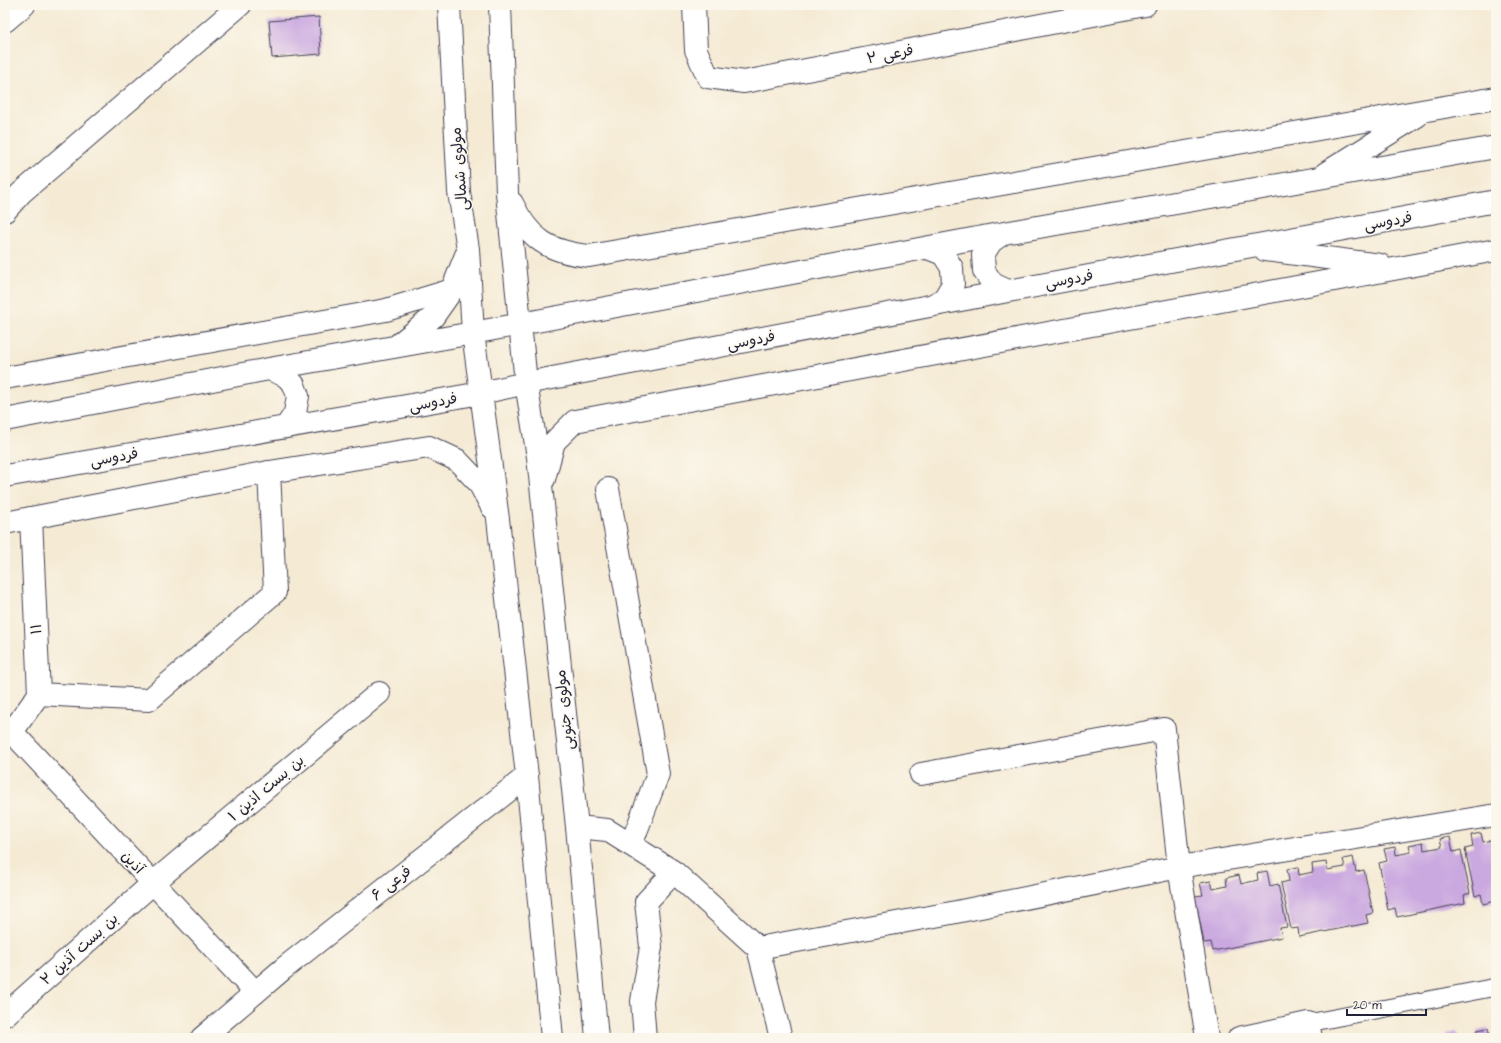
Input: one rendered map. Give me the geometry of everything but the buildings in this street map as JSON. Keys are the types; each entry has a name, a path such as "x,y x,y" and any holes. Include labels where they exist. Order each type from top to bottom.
{"street":[{"path":"5,21 24,5"},
{"path":"5,210 21,193 240,5"},
{"name":"مولوی شمالی","path":"449,5 459,192 468,249 473,333 481,393"},
{"path":"500,5 507,194 520,324"},
{"name":"فرعی ۲","path":"694,5 696,50 708,77 744,82 1145,5"},
{"path":"507,194 516,213 535,237 547,245 561,251 589,256 1496,98"},
{"path":"1316,178 1427,110"},
{"path":"5,420 269,369 473,333 1004,233 1496,147"},
{"name":"فردوسی","path":"5,476 481,393 526,383 1008,291 1496,201"},
{"path":"1004,233 991,242 983,256 984,271 993,284 1008,291"},
{"path":"1246,247 1398,268"},
{"path":"928,248 943,254 952,268 953,284 944,299 930,306"},
{"path":"396,346 433,318 452,290 468,249"},
{"path":"541,490 554,442 575,421 1496,250"},
{"path":"5,378 386,310 452,290"},
{"name":"مولوی جنوبی","path":"520,324 526,383 538,457 577,827 597,1038"},
{"path":"269,369 286,376 294,385 298,396 295,413 286,427"},
{"path":"481,393 498,519 527,776 552,1038"},
{"path":"5,523 269,472 430,447 457,460 479,483 498,519"},
{"path":"8,734 39,694 149,700 275,592 269,472"},
{"path":"608,489 658,774 631,845"},
{"name":"۱۱","path":"31,518 39,694"},
{"name":"بن بست اذین ۱","path":"153,883 379,693"},
{"path":"921,774 1164,729 1178,867 1206,1038"},
{"name":"آذین","path":"8,734 153,883 255,992"},
{"name":"فرعی ۶","path":"202,1038 255,992 527,776"},
{"path":"758,948 946,914 1178,867 1496,815"},
{"path":"577,827 606,830 674,872 758,948 781,1038"},
{"path":"645,1038 642,1001 651,947 646,902 674,872"},
{"name":"بن بست آذین ۲","path":"5,1016 153,883"},
{"path":"1239,1038 1310,1030 1496,987"}]}
